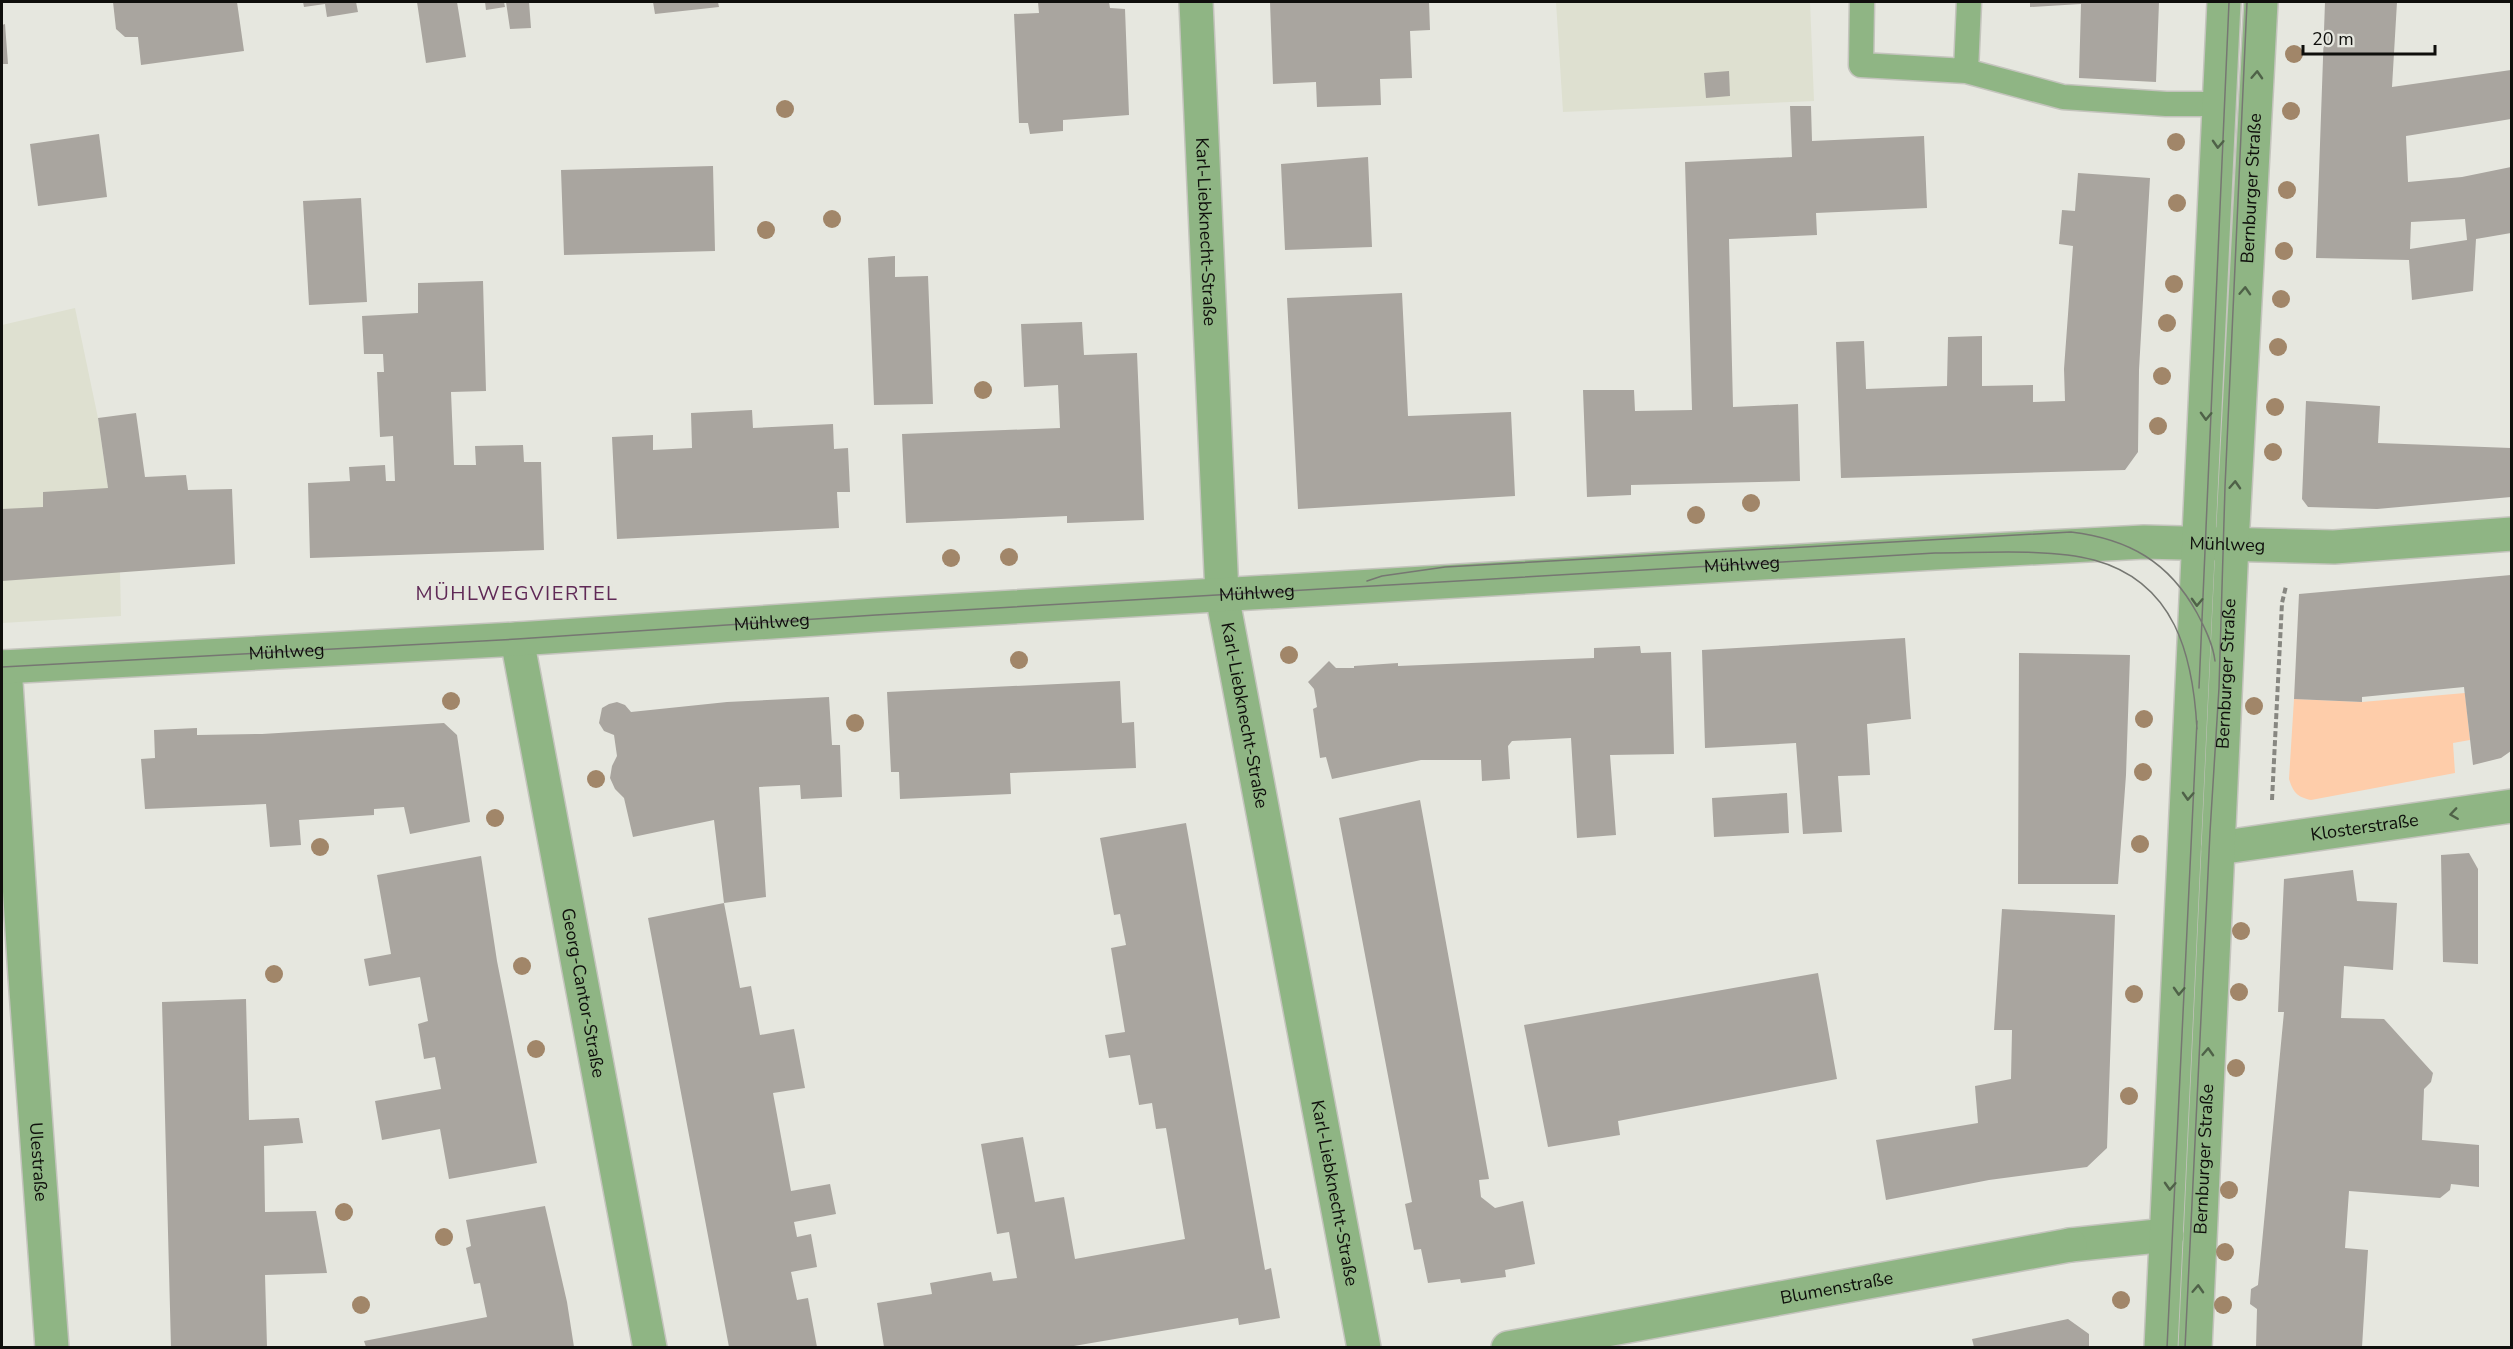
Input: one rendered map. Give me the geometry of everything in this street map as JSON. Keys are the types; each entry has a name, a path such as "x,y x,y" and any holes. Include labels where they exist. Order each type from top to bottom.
{"street":[{"name":"Karl-Liebknecht-Straße","path":"1196,2 1222,595 1364,1347"},
{"name":"Bernburger Straße","path":"2161,1347 2224,2"},
{"name":"Bernburger Straße","path":"2195,1347 2232,544 2261,2"},
{"name":"Mühlweg","path":"3,667 516,639 2122,543 2199,543 2334,548 2511,534"},
{"name":"Georg-Cantor-Straße","path":"516,639 650,1347"},
{"name":"Ulestraße","path":"3,667 13,978 52,1347"},
{"name":"Klosterstraße","path":"2218,848 2511,806"},
{"name":"Blumenstraße","path":"1508,1347 2070,1245 2167,1235"}],"lane":[{"path":"1862,2 1861,65 1966,71 2063,97 2166,104 2220,104"},
{"path":"1966,71 1969,2"}],"path":[{"path":"2272,840 2282,603 2286,586"}],"shaded area":[{"path":"1556,2 1810,2 1814,101 1563,112"},
{"path":"75,308 98,418 120,572 121,616 2,623 2,325"},
{"path":"2465,693 2470,740 2453,743 2455,773 2311,800 2296,793 2292,787 2289,779 2294,699 2362,702"}],"building":[{"path":"113,2 237,2 244,51 141,65 138,37 125,37 116,29"},
{"path":"303,2 356,2 358,12 327,17 325,4 304,7"},
{"path":"417,2 457,2 466,57 426,63"},
{"path":"485,2 504,2 505,7 486,10"},
{"path":"506,2 529,2 531,28 510,29"},
{"path":"653,2 718,2 719,7 655,14"},
{"path":"1038,2 1109,2 1110,8 1125,9 1129,115 1063,120 1063,131 1030,134 1028,123 1019,123 1014,14 1039,13"},
{"path":"1270,2 1429,2 1430,30 1410,31 1412,78 1380,79 1381,105 1317,107 1316,82 1273,84"},
{"path":"2030,2 2159,2 2156,82 2079,78 2081,4 2030,7"},
{"path":"2325,2 2397,2 2392,87 2511,70 2511,119 2406,136 2408,182 2462,177 2511,167 2511,233 2476,239 2473,291 2412,300 2409,260 2316,258","holes":["2465,219 2467,240 2410,249 2411,222"]},
{"path":"5,24 8,64 2,64 2,25"},
{"path":"1729,71 1730,96 1706,98 1704,73"},
{"path":"1790,106 1811,106 1812,141 1924,136 1927,208 1816,213 1817,235 1729,239 1733,407 1798,404 1800,481 1631,485 1631,495 1587,497 1583,390 1634,390 1635,411 1692,410 1685,162 1792,157"},
{"path":"99,134 107,197 38,206 30,144"},
{"path":"1368,157 1372,247 1285,250 1281,164"},
{"path":"713,166 715,251 564,255 561,170"},
{"path":"2078,173 2150,178 2139,370 2138,452 2125,470 1841,478 1836,342 1864,341 1866,389 1947,386 1948,337 1982,336 1982,386 2033,385 2033,402 2065,401 2064,369 2073,246 2059,244 2062,210 2075,211"},
{"path":"361,198 367,302 309,305 303,201"},
{"path":"895,256 895,277 928,276 933,404 874,405 868,258"},
{"path":"483,281 486,391 451,392 454,465 476,465 475,446 523,445 524,462 541,462 544,550 310,558 308,483 350,481 349,467 385,465 386,481 395,481 393,436 380,437 377,372 384,372 383,354 364,354 362,316 418,313 418,283"},
{"path":"1402,293 1408,416 1511,412 1515,496 1298,509 1287,298"},
{"path":"1082,322 1084,355 1137,353 1144,520 1067,523 1067,516 906,523 902,434 1060,428 1058,385 1024,387 1021,324"},
{"path":"2306,401 2380,406 2378,443 2511,448 2511,497 2377,509 2308,507 2302,499"},
{"path":"752,410 753,428 833,424 834,449 848,448 850,492 837,492 839,528 617,539 612,437 653,435 653,450 692,448 691,413"},
{"path":"136,413 145,477 186,475 188,490 232,489 235,564 2,581 2,509 43,507 43,492 108,488 98,418"},
{"path":"2511,575 2511,751 2501,758 2473,765 2464,687 2362,697 2362,702 2294,699 2299,594"},
{"path":"1905,638 1911,719 1867,724 1870,775 1838,776 1842,832 1803,834 1796,743 1705,748 1702,650"},
{"path":"1640,646 1641,653 1671,652 1674,754 1610,755 1616,835 1577,838 1571,738 1512,741 1508,746 1510,779 1482,781 1481,760 1421,760 1332,779 1326,757 1320,758 1313,709 1317,707 1314,689 1308,682 1329,661 1336,668 1354,668 1354,666 1398,663 1398,666 1594,658 1594,648"},
{"path":"2019,653 2130,655 2126,775 2118,884 2018,884"},
{"path":"1120,681 1122,723 1134,722 1136,768 1010,773 1011,794 900,799 899,772 891,772 887,692"},
{"path":"829,697 832,745 840,745 842,797 801,799 800,785 759,787 766,897 724,903 714,820 633,837 624,798 615,789 610,778 617,756 614,735 604,731 599,723 602,708 617,702 625,705 631,712 727,702"},
{"path":"444,723 457,735 470,822 410,834 404,807 374,809 374,815 299,820 301,845 270,847 266,804 145,809 141,759 155,758 154,730 197,728 197,735 262,734"},
{"path":"1787,793 1789,833 1714,837 1712,798"},
{"path":"1420,800 1489,1179 1479,1180 1481,1197 1495,1208 1523,1201 1535,1264 1505,1270 1506,1277 1461,1283 1460,1279 1428,1283 1421,1249 1414,1250 1405,1204 1412,1202 1339,818"},
{"path":"1186,823 1265,1270 1271,1268 1280,1318 1239,1325 1238,1318 1068,1347 884,1347 877,1303 932,1294 930,1283 991,1272 993,1281 1017,1278 1009,1232 997,1234 981,1144 1023,1137 1035,1202 1064,1197 1075,1259 1185,1239 1166,1128 1156,1129 1152,1103 1139,1105 1130,1055 1109,1058 1105,1035 1125,1032 1111,948 1126,945 1120,914 1114,915 1100,838"},
{"path":"2469,853 2478,869 2478,964 2443,962 2441,855"},
{"path":"481,856 497,961 537,1163 449,1179 440,1129 382,1140 375,1101 441,1089 435,1057 424,1059 418,1024 428,1021 420,977 369,986 364,959 391,954 377,875"},
{"path":"2353,870 2357,901 2397,903 2393,970 2344,966 2341,1018 2384,1019 2433,1073 2431,1082 2424,1089 2422,1140 2479,1145 2479,1187 2451,1184 2450,1190 2440,1198 2349,1191 2345,1248 2368,1250 2362,1347 2256,1347 2257,1309 2250,1304 2251,1289 2258,1285 2284,1012 2278,1012 2284,879"},
{"path":"724,903 740,988 751,986 760,1035 794,1029 805,1088 773,1093 791,1191 830,1184 836,1214 794,1222 797,1237 811,1234 817,1267 791,1272 797,1300 808,1298 817,1347 729,1347 648,918"},
{"path":"2002,909 2115,915 2107,1148 2087,1167 1989,1180 1886,1200 1876,1140 1978,1123 1975,1086 2011,1079 2012,1030 1994,1030"},
{"path":"1818,973 1837,1079 1618,1121 1620,1135 1548,1147 1524,1025"},
{"path":"246,999 249,1120 299,1118 303,1143 264,1146 265,1212 316,1211 327,1273 265,1275 267,1347 171,1347 162,1002"},
{"path":"545,1206 567,1302 574,1347 366,1347 364,1341 487,1317 480,1283 474,1284 466,1248 471,1246 466,1220"},
{"path":"2068,1319 2089,1334 2089,1347 1974,1347 1972,1339"}],"tram line":[{"path":"2199,688 2229,2"},
{"path":"2185,1348 2219,688 2225,487 2247,2"},
{"path":"1367,581 1382,576 1445,567 2071,532 2092,535 2129,547 2160,567 2174,580 2197,613 2211,642 2215,661"},
{"path":"2,667 517,639 876,615 1935,553 2036,553 2076,556 2094,560 2122,571 2144,585 2161,604 2174,625 2184,649 2191,674 2197,729"},
{"path":"2167,1348 2197,721"}],"district":[{"name":"MÜHLWEGVIERTEL","path":"517,593"}]}
